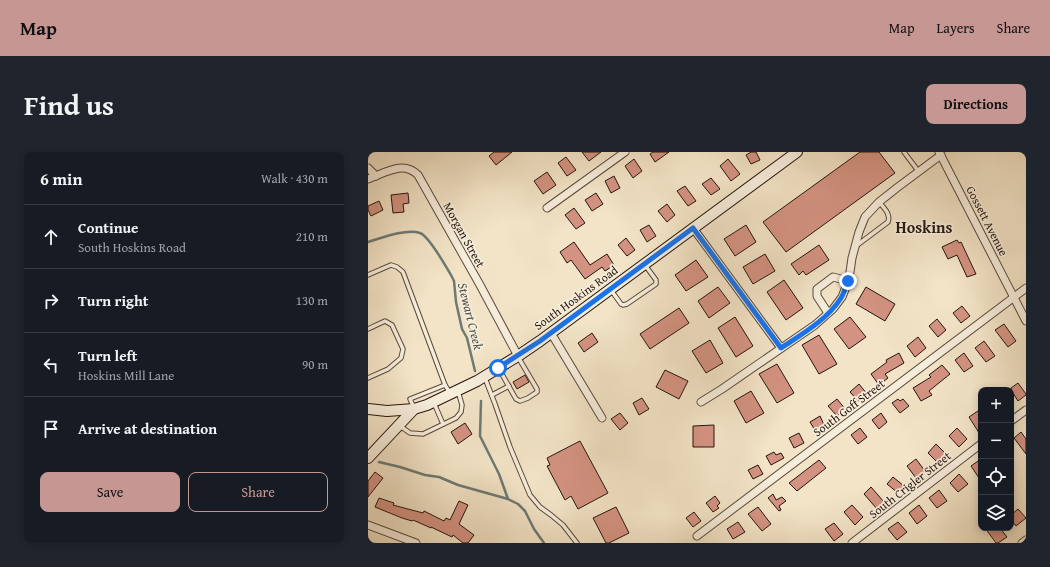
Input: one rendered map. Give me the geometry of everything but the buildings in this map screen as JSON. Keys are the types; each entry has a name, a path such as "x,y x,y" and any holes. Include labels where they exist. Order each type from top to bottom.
{"street":[{"path":"547,208 625,152"},
{"name":"South Hoskins Road","path":"368,458 414,409 434,402 484,377 518,356 797,152"},
{"path":"701,402 815,325 828,313 842,297 848,281 858,232 865,217 878,202 940,154"},
{"name":"Gossett Avenue","path":"940,154 1026,321"},
{"path":"368,168 376,176"},
{"name":"Morgan Street","path":"368,180 393,169 400,168 410,169 418,176 518,356"},
{"path":"693,228 781,348"},
{"path":"828,313 817,296 817,289 833,277 848,281"},
{"name":"South Goff Street","path":"697,536 1026,288"},
{"path":"551,333 602,418"},
{"path":"368,409 387,411 414,409"},
{"path":"1014,419 1026,410"},
{"name":"South Crigler Street","path":"852,543 978,446"},
{"path":"368,525 400,540 416,543"},
{"path":"1022,543 1026,540"}],"lane":[{"path":"904,152 918,172"},
{"path":"855,246 888,222 889,219 886,211 878,202"},
{"path":"611,289 623,305 627,304 656,284 656,280 644,264"},
{"path":"368,275 391,265 397,267 403,272 445,385 454,392 462,405 461,412 456,418 423,434 410,433 399,425"},
{"path":"368,329 385,321 392,325 403,349 402,358 388,369 368,378"},
{"path":"498,368 516,399 520,401 528,398 537,392 537,389 518,356"},
{"path":"484,377 492,395 510,447 530,495 540,508 551,514 563,525 577,543"},
{"path":"414,409 410,399 445,385"},
{"path":"492,395 509,386"},
{"path":"434,402 443,424"}],"waterway":[{"name":"Stewart Creek","path":"368,242 394,234 408,232 420,233 428,239 454,281 456,302 462,329 467,338 475,371"},
{"name":"Stewart Creek","path":"481,401 480,436 499,474 508,499"},
{"path":"379,462 425,475 439,477 458,485 508,499 518,504 525,511 534,529 544,543"}],"district":[{"name":"Hoskins","path":"924,227"}],"route":[{"path":"498,368 540,341 693,228 781,348 815,325 833,309 842,297 848,281"}]}
